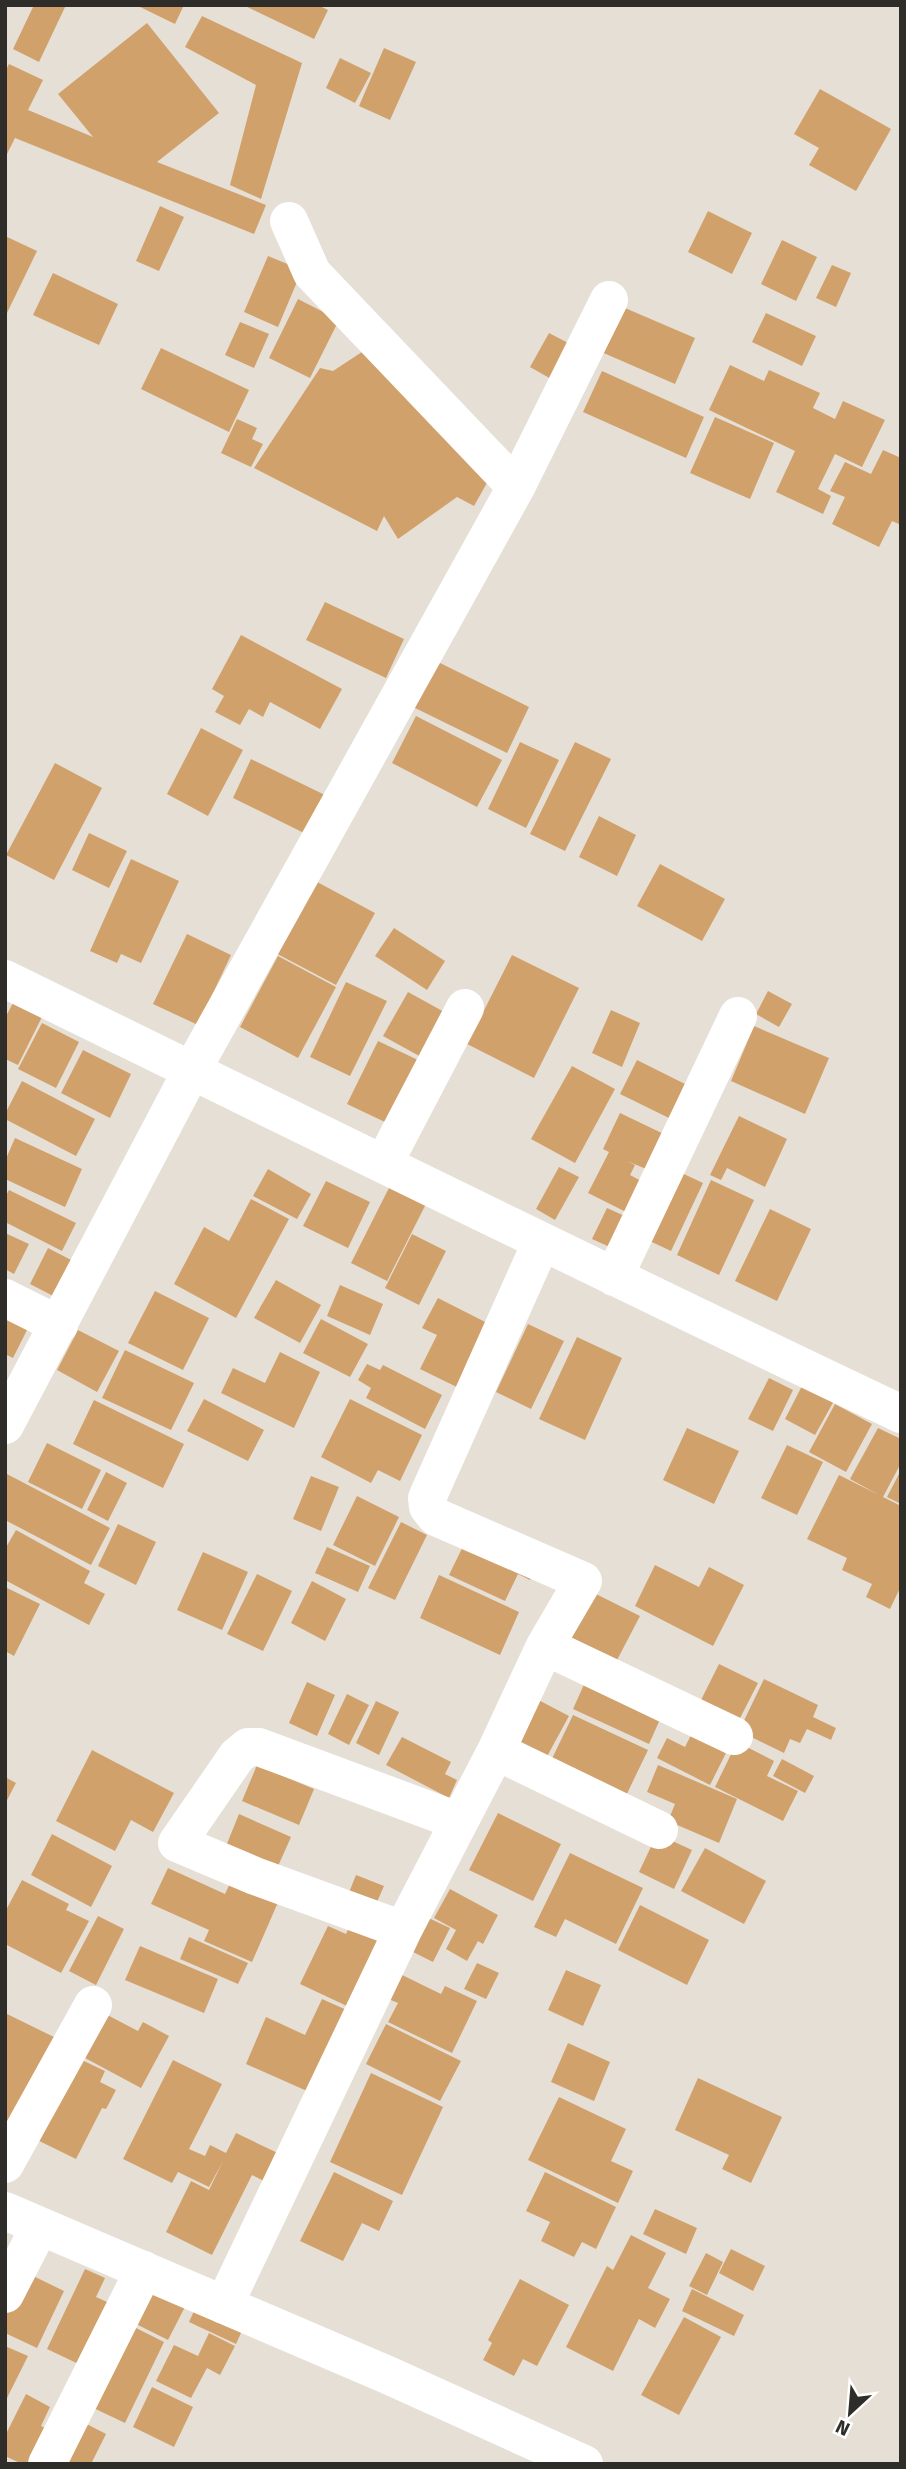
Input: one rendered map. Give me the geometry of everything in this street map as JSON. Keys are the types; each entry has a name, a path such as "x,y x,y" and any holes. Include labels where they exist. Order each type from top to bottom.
{"street":[{"path":"289,221 312,272 516,487"},
{"path":"5,1425 192,1070 516,487 609,300"},
{"path":"5,979 384,1163 541,1243 901,1414"},
{"path":"384,1163 465,1008"},
{"path":"614,1277 738,1016"},
{"path":"224,2305 403,1930 495,1751 545,1646 583,1581 436,1517 428,1507 427,1498 541,1243"},
{"path":"5,1298 59,1325"},
{"path":"545,1646 734,1736"},
{"path":"403,1930 256,1876 177,1843 237,1756 248,1748 259,1747 458,1821"},
{"path":"495,1751 659,1830"},
{"path":"5,2164 93,2005"},
{"path":"5,2211 390,2376 584,2464"},
{"path":"5,2294 40,2226"},
{"path":"47,2464 144,2270"}],"building":[{"path":"34,5 66,5 39,62 13,49"},
{"path":"136,5 184,5 175,24"},
{"path":"243,5 318,5 328,10 314,39"},
{"path":"202,16 302,63 261,199 230,185 256,85 185,47"},
{"path":"147,23 219,113 157,162 266,205 254,234 15,138 5,158 5,72 9,64 43,80 28,110 93,137 58,94"},
{"path":"384,48 416,62 390,120 359,106"},
{"path":"340,58 371,73 355,103 326,88"},
{"path":"820,89 891,129 856,191 809,165 819,148 794,134"},
{"path":"160,206 184,217 159,271 136,261"},
{"path":"708,211 752,233 732,274 688,252"},
{"path":"5,236 37,251 7,313 5,312"},
{"path":"782,240 817,257 796,301 761,284"},
{"path":"268,256 302,270 278,327 244,312"},
{"path":"832,265 851,273 836,307 816,298"},
{"path":"53,273 118,304 99,345 33,315"},
{"path":"298,299 339,320 310,378 269,358"},
{"path":"618,305 695,338 675,384 599,351"},
{"path":"766,313 816,336 802,366 752,342"},
{"path":"240,322 269,334 254,368 225,355"},
{"path":"549,333 572,345 553,380 530,367"},
{"path":"371,346 488,481 474,506 457,497 398,539 384,516 377,531 254,468 320,368 333,371"},
{"path":"161,348 249,390 229,432 141,389"},
{"path":"730,365 764,381 769,370 820,393 813,408 835,419 843,401 885,420 862,467 835,454 818,489 831,496 823,514 776,492 795,451 709,410"},
{"path":"602,371 704,417 686,458 583,412"},
{"path":"715,417 774,443 750,499 690,473"},
{"path":"237,419 257,428 252,439 263,444 251,467 221,453"},
{"path":"883,450 901,458 901,525 892,521 879,547 832,524 845,497 830,491 845,462 871,474"},
{"path":"325,602 404,639 386,678 306,640"},
{"path":"241,635 342,689 320,729 270,702 263,717 249,709 240,725 215,712 224,696 212,689"},
{"path":"436,661 529,707 507,753 413,707"},
{"path":"416,716 502,760 477,807 392,763"},
{"path":"201,728 243,750 208,816 167,794"},
{"path":"520,742 559,760 526,828 488,809"},
{"path":"575,742 611,759 565,851 530,834"},
{"path":"251,759 327,796 308,835 233,798"},
{"path":"55,763 102,788 54,880 6,855"},
{"path":"599,816 636,835 617,876 579,857"},
{"path":"89,833 127,851 109,888 72,870"},
{"path":"131,859 179,881 141,963 121,954 117,963 90,951"},
{"path":"660,864 725,899 702,941 637,906"},
{"path":"306,876 375,913 336,985 268,949"},
{"path":"394,928 445,961 427,990 375,956"},
{"path":"187,934 231,955 198,1025 153,1004"},
{"path":"512,955 579,988 534,1078 467,1044"},
{"path":"278,956 336,987 298,1058 240,1027"},
{"path":"346,982 387,1001 350,1076 310,1057"},
{"path":"768,991 792,1004 779,1027 756,1014"},
{"path":"408,992 457,1019 432,1063 383,1036"},
{"path":"13,1003 42,1017 18,1065 5,1059 5,1018"},
{"path":"611,1010 640,1023 622,1067 592,1053"},
{"path":"42,1023 79,1042 56,1088 18,1069"},
{"path":"754,1026 829,1058 805,1114 731,1081"},
{"path":"378,1041 418,1060 387,1123 347,1104"},
{"path":"83,1050 131,1074 110,1118 61,1093"},
{"path":"637,1060 687,1085 671,1119 620,1094"},
{"path":"572,1066 615,1089 575,1163 531,1139"},
{"path":"22,1081 95,1119 76,1156 5,1119"},
{"path":"620,1113 668,1136 651,1171 627,1161 635,1165 630,1175 645,1183 630,1214 588,1193 609,1152 603,1149"},
{"path":"739,1116 787,1139 765,1187 727,1168 721,1180 710,1175"},
{"path":"15,1138 82,1169 65,1207 5,1179 5,1161"},
{"path":"559,1167 579,1177 555,1220 536,1209"},
{"path":"671,1168 703,1183 671,1251 639,1236"},
{"path":"268,1169 311,1194 297,1219 253,1196"},
{"path":"393,1180 429,1198 387,1281 351,1263"},
{"path":"711,1180 754,1200 719,1275 677,1255"},
{"path":"326,1181 370,1202 348,1248 303,1226"},
{"path":"9,1190 76,1223 62,1251 5,1222 5,1197"},
{"path":"251,1199 289,1219 236,1318 174,1284 204,1227 229,1241"},
{"path":"607,1208 627,1217 612,1248 592,1239"},
{"path":"770,1209 811,1229 777,1301 735,1281"},
{"path":"5,1233 29,1244 14,1274 5,1269"},
{"path":"412,1234 446,1251 419,1305 385,1288"},
{"path":"48,1248 75,1262 57,1298 30,1284"},
{"path":"276,1280 321,1305 300,1343 254,1318"},
{"path":"340,1285 383,1304 370,1335 327,1316"},
{"path":"155,1291 209,1318 183,1370 128,1343"},
{"path":"438,1298 495,1327 469,1393 420,1369 437,1335 422,1328"},
{"path":"5,1301 34,1316 13,1358 5,1354"},
{"path":"321,1319 368,1344 350,1377 303,1353"},
{"path":"528,1324 564,1341 531,1409 496,1392"},
{"path":"78,1330 119,1351 97,1392 57,1370"},
{"path":"577,1337 622,1358 585,1440 539,1419"},
{"path":"125,1350 194,1383 171,1430 102,1398"},
{"path":"280,1352 320,1372 294,1428 221,1393 233,1368 265,1383"},
{"path":"367,1364 380,1370 383,1365 442,1395 425,1429 366,1398 371,1388 358,1380"},
{"path":"769,1378 793,1390 773,1431 748,1419"},
{"path":"804,1382 835,1399 815,1435 785,1419"},
{"path":"204,1399 264,1430 248,1461 187,1431"},
{"path":"350,1399 422,1435 400,1481 378,1470 371,1483 321,1457"},
{"path":"94,1400 184,1444 163,1488 73,1444"},
{"path":"835,1404 872,1424 846,1472 809,1452"},
{"path":"687,1428 739,1451 714,1504 663,1480"},
{"path":"878,1428 901,1439 901,1463 883,1497 901,1506 901,1586 890,1609 866,1597 872,1584 842,1570 847,1558 807,1539 839,1475 879,1495 850,1479"},
{"path":"47,1443 101,1470 82,1509 28,1482"},
{"path":"787,1445 823,1462 797,1515 761,1498"},
{"path":"901,1470 901,1504 887,1497"},
{"path":"106,1472 127,1483 108,1521 87,1510"},
{"path":"5,1473 110,1528 91,1565 5,1520"},
{"path":"311,1476 339,1487 321,1531 293,1519"},
{"path":"357,1496 399,1517 375,1566 333,1545"},
{"path":"401,1522 427,1535 395,1600 368,1588"},
{"path":"118,1524 156,1542 136,1585 98,1566"},
{"path":"16,1530 90,1571 84,1583 105,1594 89,1625 5,1580 5,1549"},
{"path":"468,1536 536,1569 530,1580 518,1574 505,1601 449,1575"},
{"path":"327,1547 370,1566 358,1592 315,1573"},
{"path":"203,1552 248,1572 222,1630 177,1610"},
{"path":"655,1565 699,1587 709,1567 744,1585 713,1646 635,1606"},
{"path":"257,1574 292,1591 263,1651 227,1634"},
{"path":"439,1575 519,1612 500,1655 420,1618"},
{"path":"312,1581 346,1599 325,1641 291,1623"},
{"path":"5,1587 40,1604 14,1656 5,1651"},
{"path":"584,1588 640,1616 615,1664 560,1636"},
{"path":"719,1664 758,1683 736,1726 698,1706"},
{"path":"590,1671 666,1706 649,1744 573,1709"},
{"path":"764,1679 818,1705 813,1717 836,1728 831,1740 807,1729 800,1743 790,1739 784,1753 739,1731"},
{"path":"307,1682 335,1695 317,1736 289,1723"},
{"path":"347,1694 369,1705 349,1745 328,1734"},
{"path":"527,1694 569,1716 544,1762 513,1747"},
{"path":"376,1701 399,1712 379,1755 356,1743"},
{"path":"573,1715 648,1750 622,1804 547,1769"},
{"path":"693,1731 728,1749 710,1785 657,1758 667,1738 685,1747"},
{"path":"402,1737 451,1762 445,1774 457,1780 449,1798 386,1765"},
{"path":"737,1742 774,1761 767,1776 798,1791 783,1821 715,1787"},
{"path":"92,1750 174,1793 153,1832 131,1820 115,1851 56,1821"},
{"path":"782,1759 814,1776 805,1793 773,1776"},
{"path":"257,1765 314,1789 299,1825 242,1801"},
{"path":"658,1765 737,1799 719,1843 668,1821 675,1804 647,1792"},
{"path":"5,1777 16,1783 5,1804"},
{"path":"498,1813 561,1844 533,1901 469,1870"},
{"path":"239,1814 291,1837 275,1873 224,1851"},
{"path":"52,1834 112,1866 91,1907 31,1875"},
{"path":"657,1834 692,1850 674,1889 639,1872"},
{"path":"705,1848 766,1881 744,1924 681,1891"},
{"path":"570,1853 643,1888 616,1944 565,1919 556,1937 534,1927"},
{"path":"168,1868 225,1894 232,1879 279,1900 252,1962 204,1941 209,1930 151,1904"},
{"path":"356,1875 384,1886 373,1911 346,1900"},
{"path":"22,1880 69,1904 66,1910 89,1921 61,1973 5,1944 5,1912"},
{"path":"450,1889 498,1915 483,1944 478,1941 467,1961 446,1949 456,1930 434,1918"},
{"path":"640,1905 709,1940 687,1985 618,1950"},
{"path":"422,1915 450,1928 433,1962 405,1948"},
{"path":"98,1916 124,1929 96,1985 69,1971"},
{"path":"351,1923 383,1938 349,2007 300,1984 328,1926 346,1934"},
{"path":"189,1937 248,1963 238,1984 180,1959"},
{"path":"140,1946 218,1979 204,2013 125,1980"},
{"path":"477,1963 499,1973 486,1999 464,1989"},
{"path":"566,1970 601,1985 583,2026 548,2010"},
{"path":"398,1973 441,1994 445,1986 477,2001 452,2053 388,2022 398,2003 386,1998"},
{"path":"322,1999 349,2011 307,2091 246,2064 266,2017 305,2035"},
{"path":"94,2008 138,2031 143,2022 169,2036 141,2088 72,2051"},
{"path":"5,2013 58,2039 14,2126 5,2121"},
{"path":"386,2024 461,2061 440,2101 366,2064"},
{"path":"568,2043 610,2062 594,2101 551,2082"},
{"path":"69,2054 105,2071 100,2082 116,2090 106,2109 102,2108 76,2159 29,2136"},
{"path":"173,2060 222,2084 189,2149 205,2156 210,2145 226,2153 236,2133 284,2156 270,2184 252,2175 212,2255 166,2232 191,2181 209,2190 223,2161 209,2187 178,2172 172,2183 123,2159"},
{"path":"371,2073 443,2107 402,2195 330,2162"},
{"path":"698,2078 782,2117 751,2183 722,2169 729,2155 675,2130"},
{"path":"559,2097 626,2129 611,2161 633,2171 618,2203 528,2160"},
{"path":"334,2172 393,2201 379,2231 362,2223 343,2261 300,2241"},
{"path":"545,2172 616,2207 596,2249 582,2242 574,2257 541,2241 550,2222 526,2211"},
{"path":"655,2209 697,2228 686,2254 643,2234"},
{"path":"631,2235 666,2253 648,2288 670,2299 655,2328 639,2319 613,2371 566,2347 607,2266 613,2270"},
{"path":"731,2249 765,2266 753,2291 719,2273"},
{"path":"706,2253 723,2262 707,2295 689,2286"},
{"path":"85,2269 105,2278 96,2297 116,2306 87,2368 47,2349"},
{"path":"25,2272 64,2291 37,2348 5,2333 5,2313"},
{"path":"520,2279 569,2305 537,2366 523,2359 514,2376 483,2360 492,2343 488,2340"},
{"path":"148,2281 188,2301 168,2340 128,2320"},
{"path":"692,2289 744,2315 734,2336 682,2311"},
{"path":"198,2302 245,2324 236,2344 189,2322"},
{"path":"684,2317 721,2337 679,2415 641,2395"},
{"path":"124,2322 164,2342 125,2423 85,2404"},
{"path":"209,2333 235,2346 220,2375 207,2368 191,2398 156,2381 174,2345 198,2356"},
{"path":"5,2346 28,2356 5,2402"},
{"path":"152,2387 193,2407 174,2447 133,2427"},
{"path":"26,2394 50,2407 41,2426 52,2431 36,2464 22,2464 5,2456 5,2436"},
{"path":"79,2420 106,2434 91,2464 57,2464"}]}
